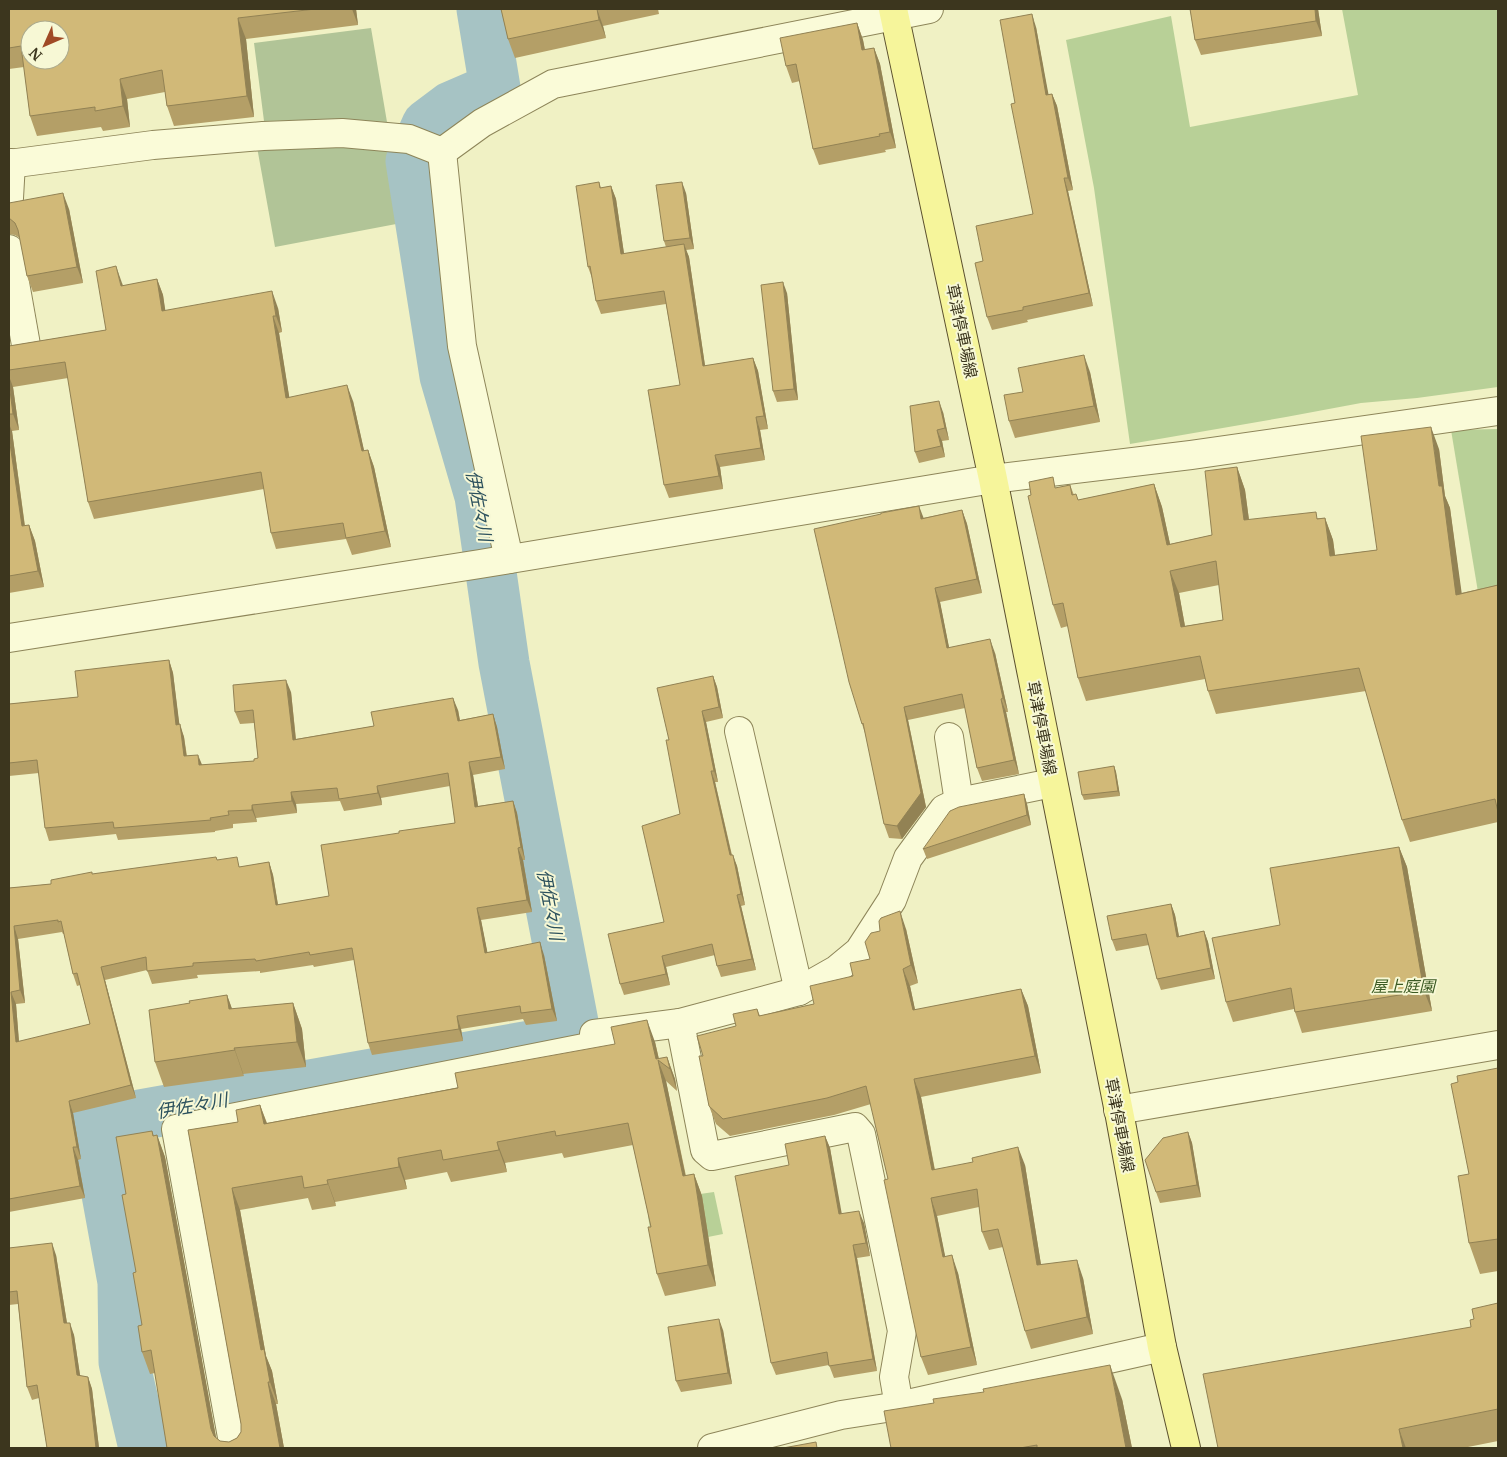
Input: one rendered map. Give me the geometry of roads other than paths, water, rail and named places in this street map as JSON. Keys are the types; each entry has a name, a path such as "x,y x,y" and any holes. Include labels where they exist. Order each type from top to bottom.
{"main road":[{"name":"草津停車場線","path":"894,12 993,478 1118,1110 1162,1347 1186,1448"}],"street":[{"path":"440,151 482,123 553,84 894,12 929,9"},
{"path":"9,198 10,164 153,145 263,136 342,133 409,139 440,151"},
{"path":"440,151 462,346 496,562"},
{"path":"9,249 26,345"},
{"path":"9,638 496,562 993,478 1191,455 1498,411"},
{"path":"739,731 799,991"},
{"path":"949,737 959,802"},
{"path":"234,1448 176,1129 599,1045 594,1034 680,1024 799,991 836,970 859,951 892,900 908,858 944,808 959,802 1052,782"},
{"path":"680,1024 705,1150 712,1156 855,1127 861,1134 902,1331 894,1377 899,1406"},
{"path":"1118,1110 1498,1045"},
{"path":"712,1448 841,1415 899,1406 1162,1347"}],"waterway":[{"name":"伊佐々川","path":"144,1448 124,1362 123,1282 94,1123 576,1038 504,663 480,496 445,376 411,161 427,125 451,107 495,88 482,9"}],"park label":[{"name":"屋上庭園","path":"1403,986"}]}
